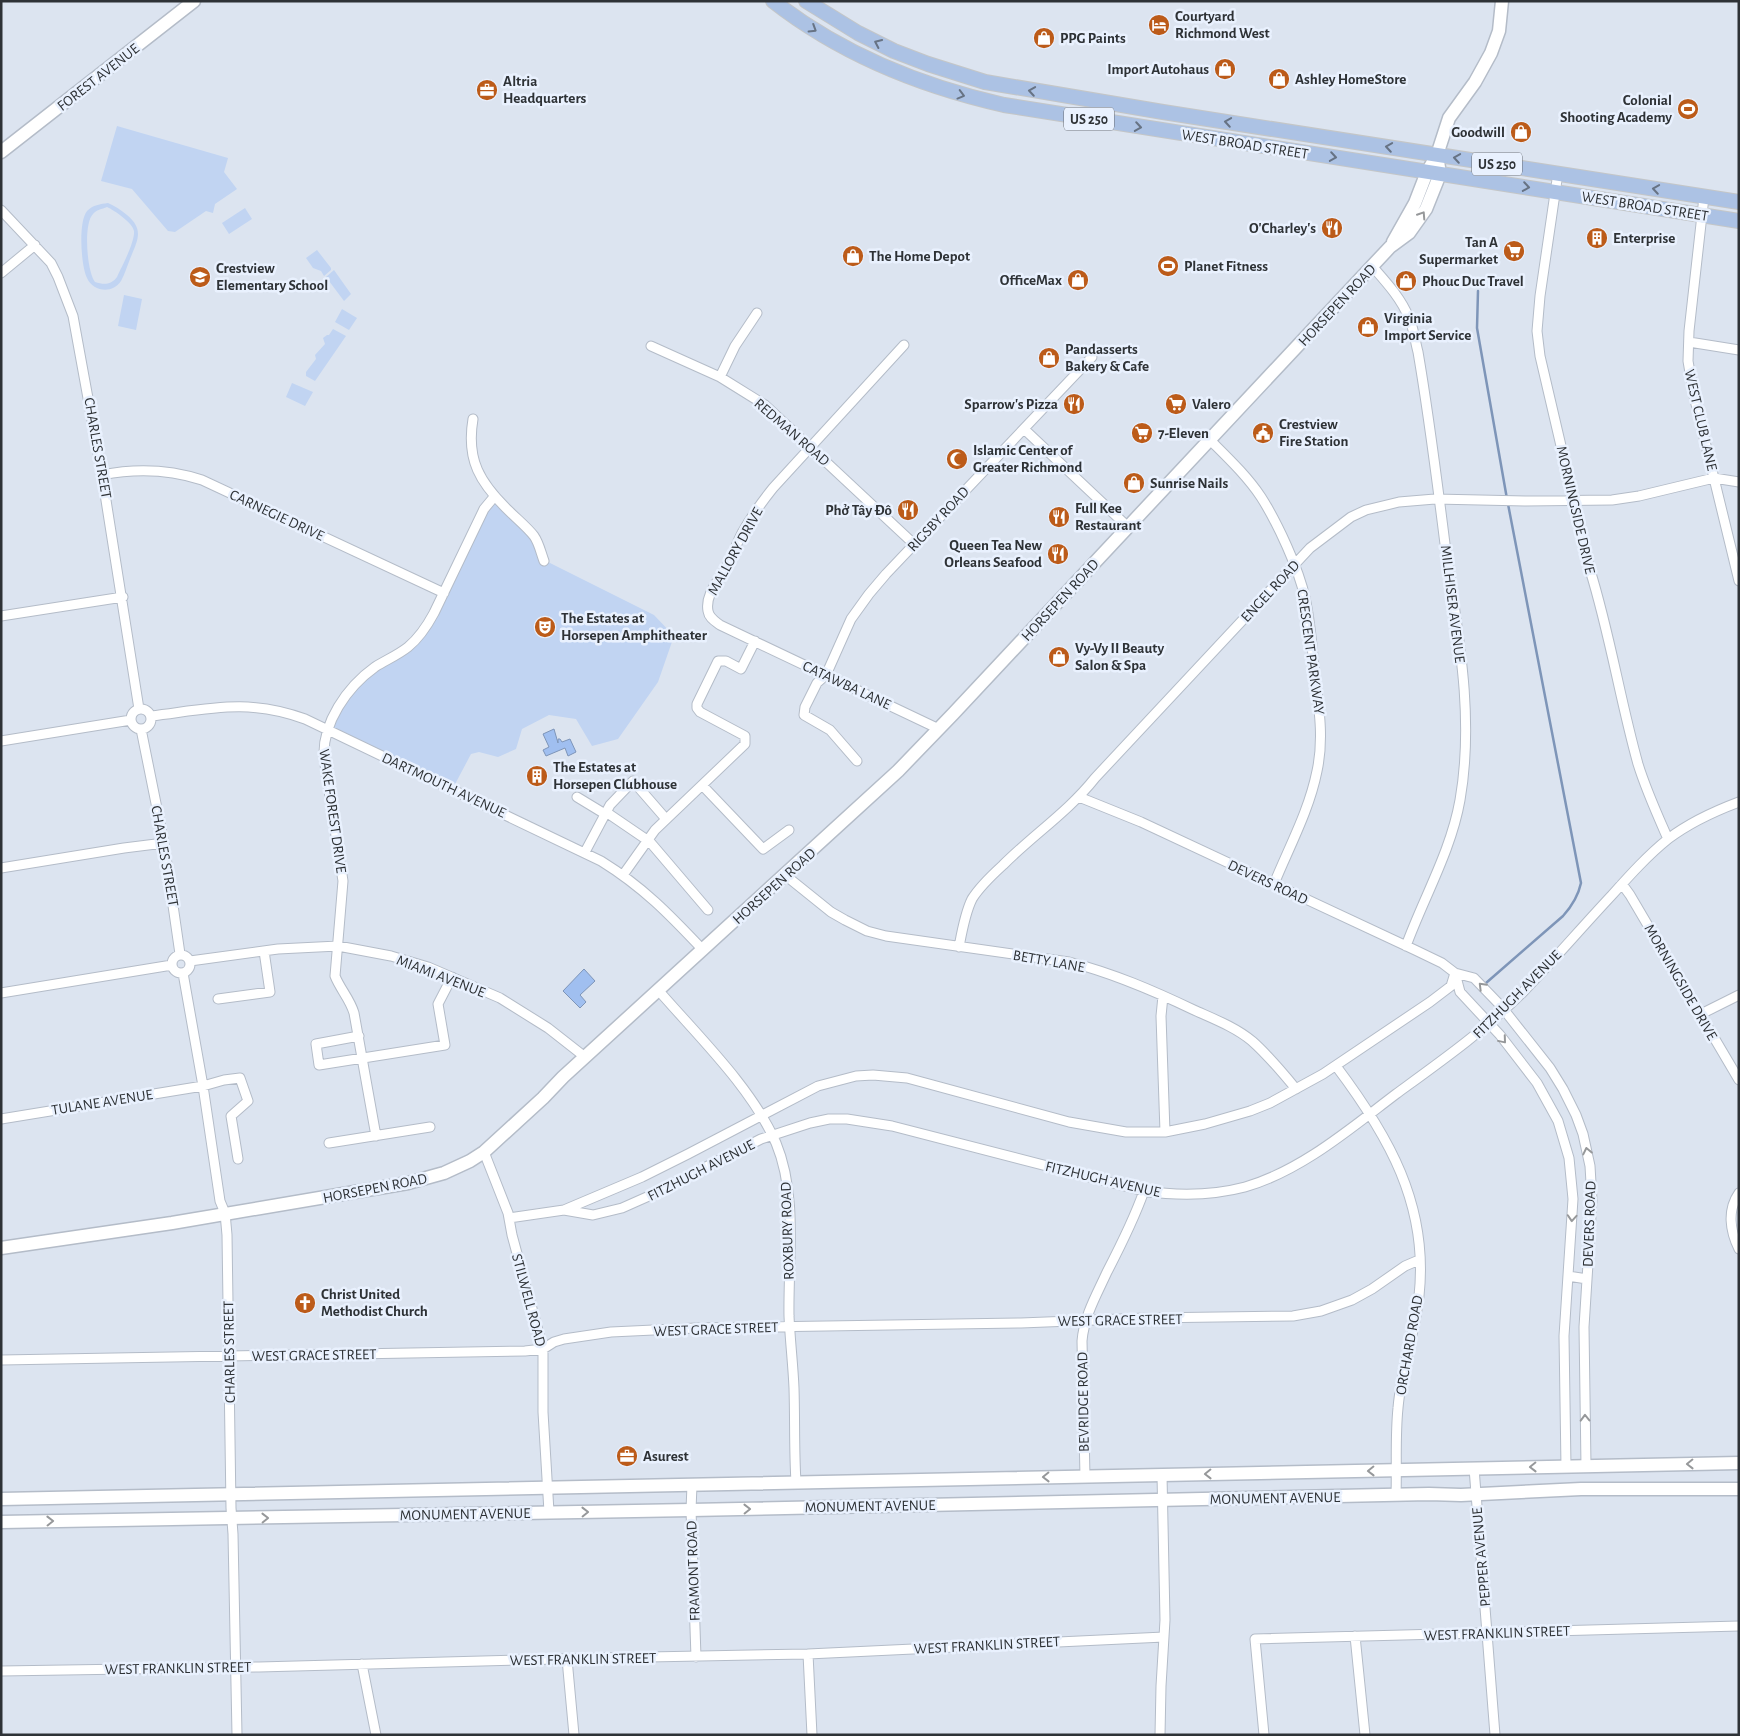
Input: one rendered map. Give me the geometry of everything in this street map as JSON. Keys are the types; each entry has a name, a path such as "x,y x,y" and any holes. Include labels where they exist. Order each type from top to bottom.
{"main road":[{"name":"WEST BROAD STREET","path":"773,1 832,40 901,75 937,88 1004,105 1739,220"},
{"name":"WEST BROAD STREET","path":"806,1 858,33 894,51 985,82 1080,99 1739,202"},
{"path":"1078,118 1080,99"}],"street":[{"name":"FOREST AVENUE","path":"1,152 194,1"},
{"name":"HORSEPEN ROAD","path":"1,1248 408,1184 444,1173 484,1152 585,1057 867,800 939,730 1211,441 1390,247 1434,173 1437,155 1449,118 1480,74 1491,53 1499,31 1502,1"},
{"name":"MORNINGSIDE DRIVE","path":"1558,173 1540,296 1537,331 1538,345 1639,765 1649,796 1668,839"},
{"name":"WEST CLUB LANE","path":"1704,197 1688,361 1692,388 1739,581"},
{"name":"CHARLES STREET","path":"1,210 51,263 73,316 123,597 139,709"},
{"path":"1,274 35,245"},
{"name":"MILLHISER AVENUE","path":"1372,266 1396,294 1411,322 1424,385 1464,694 1466,737 1460,801 1448,844 1406,946"},
{"path":"720,377 735,346 757,313"},
{"path":"1689,342 1739,350"},
{"name":"MALLORY DRIVE","path":"755,641 720,625 710,618 707,610 711,592 718,577 726,567 757,509 810,447 904,345"},
{"name":"REDMAN ROAD","path":"651,346 720,377 765,405 915,545"},
{"name":"RIGSBY ROAD","path":"857,761 830,730 804,715 805,708 817,683 826,675 844,632 858,608 886,574 1092,357"},
{"path":"473,419 471,440 475,464 485,486 534,535 544,561"},
{"path":"1024,429 1128,527"},
{"name":"CRESCENT PARKWAY","path":"1211,441 1238,468 1261,497 1295,564 1305,596 1310,628 1321,725 1320,754 1311,795 1274,884"},
{"name":"CARNEGIE DRIVE","path":"102,475 134,470 156,470 171,471 202,480 444,593"},
{"name":"ENGEL ROAD","path":"959,947 966,914 977,892 1014,854 1079,797 1310,548 1351,517 1366,510 1399,502 1439,500 1612,500 1638,496 1714,478"},
{"path":"1714,478 1739,482"},
{"name":"WAKE FOREST DRIVE","path":"376,1136 352,1004 337,982 334,969 338,946 343,881 324,758 324,742 340,704 350,690 362,677 408,647 434,613 484,509 494,496"},
{"path":"1,616 123,597"},
{"path":"623,875 647,840 745,744 745,736 700,712 697,704 718,661 726,661 741,669 755,641"},
{"name":"CATAWBA LANE","path":"755,641 939,730"},
{"name":"DARTMOUTH AVENUE","path":"151,716 214,708 250,706 290,713 584,852 623,875 653,898 703,950"},
{"path":"139,709 148,711 151,716 149,725 141,729 136,728 131,720 132,714 139,709"},
{"path":"1,741 131,720"},
{"name":"CHARLES STREET","path":"141,729 164,843 180,954"},
{"path":"584,852 612,802 634,781 666,820"},
{"path":"702,785 763,849 789,830"},
{"path":"577,796 647,840 708,910"},
{"name":"DEVERS ROAD","path":"1079,797 1141,822 1274,884 1442,963 1454,973 1474,978 1504,1010 1550,1068 1563,1088 1576,1115 1583,1134 1590,1166 1592,1200 1584,1360 1584,1466"},
{"name":"FITZHUGH AVENUE","path":"564,1210 593,1215 622,1208 761,1139 810,1123 829,1120 869,1121 901,1128 1144,1191 1204,1195 1247,1186 1272,1177 1304,1160 1370,1114 1490,1024 1622,884 1668,839 1700,820 1739,802"},
{"path":"1,868 164,843"},
{"name":"BETTY LANE","path":"785,875 832,912 867,931 886,936 1044,958 1089,967 1163,996 1242,1034 1267,1055 1296,1088"},
{"name":"MORNINGSIDE DRIVE","path":"1622,884 1739,1080"},
{"name":"MIAMI AVENUE","path":"190,961 264,950 338,946 406,960 452,977 517,1008 548,1028 585,1057"},
{"path":"218,1000 270,992 264,950"},
{"path":"180,954 185,955 190,961 190,967 183,973 175,970 172,965 173,959 180,954"},
{"path":"1,993 172,965"},
{"name":"CHARLES STREET","path":"183,973 203,1086 220,1202 225,1214 227,1235 231,1518 233,1534 237,1735"},
{"name":"DEVERS ROAD","path":"1454,973 1460,992 1490,1024 1537,1083 1550,1105 1564,1138 1572,1173 1573,1199 1564,1336 1566,1467"},
{"name":"FITZHUGH AVENUE","path":"509,1218 564,1210 665,1166 818,1086 836,1080 873,1074 907,1078 1060,1119 1126,1132 1165,1132 1205,1124 1270,1103 1336,1066 1451,986 1454,973"},
{"path":"359,1036 316,1044 319,1065 445,1045 438,1004 452,977"},
{"name":"ROXBURY ROAD","path":"658,990 727,1070 760,1115 772,1135 782,1162 789,1195 790,1327 794,1387 796,1482"},
{"path":"1701,1014 1739,995"},
{"path":"1163,996 1161,1016 1165,1132"},
{"name":"ORCHARD ROAD","path":"1336,1066 1370,1114 1395,1157 1408,1189 1419,1238 1419,1295 1398,1408 1396,1495"},
{"name":"TULANE AVENUE","path":"1,1119 203,1086 240,1078 248,1101 231,1116 238,1159"},
{"path":"329,1143 430,1127"},
{"name":"STILWELL ROAD","path":"484,1152 509,1218 543,1349 543,1412 549,1512"},
{"name":"BEVRIDGE ROAD","path":"1085,1476 1082,1341 1085,1320 1127,1232 1144,1191"},
{"path":"1739,1193 1732,1208 1731,1222 1734,1239 1739,1249"},
{"name":"WEST GRACE STREET","path":"1,1360 524,1351 543,1349 554,1342 564,1339 611,1332 696,1328 1274,1317 1321,1311 1352,1300 1372,1289 1405,1266 1419,1260"},
{"path":"1568,1276 1587,1279"},
{"name":"MONUMENT AVENUE","path":"1,1499 1739,1463"},
{"path":"1581,1489 1584,1466"},
{"name":"PEPPER AVENUE","path":"1474,1468 1495,1735"},
{"path":"1160,1735 1160,1686 1165,1620 1162,1475"},
{"name":"FRAMONT ROAD","path":"692,1485 691,1510 696,1656"},
{"name":"MONUMENT AVENUE","path":"1,1522 1476,1494 1581,1489 1739,1489"},
{"name":"WEST FRANKLIN STREET","path":"1264,1735 1255,1639 1739,1626"},
{"path":"1355,1636 1365,1735"},
{"name":"WEST FRANKLIN STREET","path":"1,1671 808,1654 1164,1637"},
{"path":"808,1654 812,1735"},
{"path":"567,1659 574,1735"},
{"path":"362,1664 376,1735"}],"shaded area":[{"path":"117,126 228,158 224,172 237,189 215,204 213,213 206,211 175,232 168,231 132,189 101,181"},
{"path":"108,203 133,220 138,236 121,281 113,288 103,290 90,283 87,278 82,254 81,234 82,224 87,211 99,204","holes":["107,207 130,224 133,228 134,236 128,254 115,280 107,284 101,284 95,282 90,269 87,248 88,227 94,213"]},
{"path":"245,208 252,219 229,234 222,223"},
{"path":"317,250 331,268 324,276 321,271 313,268 306,258"},
{"path":"334,270 351,294 344,301 326,277"},
{"path":"124,295 142,299 136,330 118,326"},
{"path":"342,309 357,318 349,330 335,322"},
{"path":"333,329 346,336 315,381 306,376 306,372 316,359 315,355 325,344 323,338 329,335"},
{"path":"292,383 313,392 305,406 286,397"},
{"path":"492,495 538,538 546,561 654,615 674,636 658,682 618,739 592,746 576,719 549,715 522,729 516,749 498,757 479,752 471,754 453,788 328,729 346,696 422,632"},
{"path":"554,729 558,743 558,739 562,742 570,739 576,752 568,756 565,748 546,756 543,750 549,747 543,734"},
{"path":"584,969 595,981 580,995 586,1002 580,1008 563,991"}],"waterway":[{"path":"1478,291 1477,328 1507,499"},
{"path":"1486,983 1563,916 1574,901 1581,883 1508,504"}],"place":[{"name":"Courtyard Richmond West","path":"1159,25"},
{"name":"PPG Paints","path":"1044,38"},
{"name":"Import Autohaus","path":"1225,69"},
{"name":"Ashley HomeStore","path":"1279,79"},
{"name":"Altria Headquarters","path":"487,90"},
{"name":"Colonial Shooting Academy","path":"1688,109"},
{"name":"Goodwill","path":"1521,132"},
{"name":"O'Charley's","path":"1332,228"},
{"name":"Enterprise","path":"1597,238"},
{"name":"Tan A Supermarket","path":"1514,251"},
{"name":"The Home Depot","path":"853,256"},
{"name":"Planet Fitness","path":"1168,266"},
{"name":"Crestview Elementary School","path":"200,277"},
{"name":"OfficeMax","path":"1078,280"},
{"name":"Phouc Duc Travel","path":"1406,281"},
{"name":"Virginia Import Service","path":"1368,327"},
{"name":"Pandasserts Bakery & Cafe","path":"1049,358"},
{"name":"Sparrow's Pizza","path":"1074,404"},
{"name":"Valero","path":"1176,404"},
{"name":"7-Eleven","path":"1142,433"},
{"name":"Crestview Fire Station","path":"1263,433"},
{"name":"Islamic Center of Greater Richmond","path":"957,459"},
{"name":"Sunrise Nails","path":"1134,483"},
{"name":"Phở Tây Đô","path":"908,510"},
{"name":"Full Kee Restaurant","path":"1059,517"},
{"name":"Queen Tea New Orleans Seafood","path":"1058,554"},
{"name":"The Estates at Horsepen Amphitheater","path":"545,627"},
{"name":"Vy-Vy II Beauty Salon & Spa","path":"1059,657"},
{"name":"The Estates at Horsepen Clubhouse","path":"537,776"},
{"name":"Christ United Methodist Church","path":"305,1303"},
{"name":"Asurest","path":"627,1456"}]}
